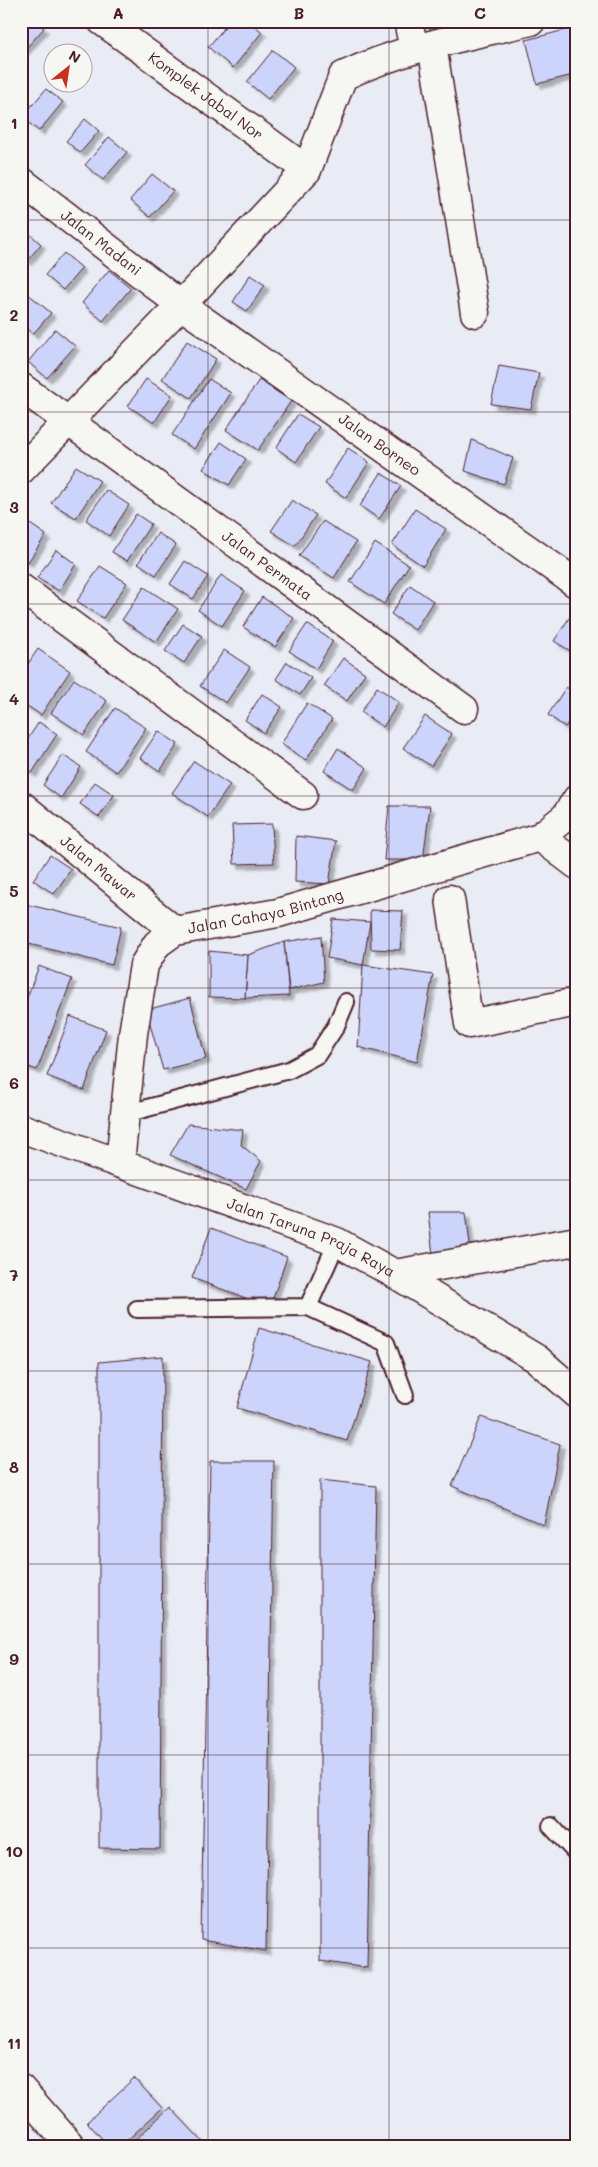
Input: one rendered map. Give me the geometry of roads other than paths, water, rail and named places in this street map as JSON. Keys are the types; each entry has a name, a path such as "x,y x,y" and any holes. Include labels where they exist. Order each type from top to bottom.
{"street":[{"name":"Komplek Jabal Nor","path":"102,21 307,170"},
{"path":"408,21 423,47 475,313"},
{"path":"21,470 181,305 307,170 343,76 376,61 423,47 531,21"},
{"name":"Jalan Madani","path":"21,182 181,305"},
{"name":"Jalan Borneo","path":"181,305 577,584"},
{"name":"Jalan Permata","path":"21,387 464,709"},
{"path":"21,588 303,794"},
{"name":"Jalan Cahaya Bintang","path":"120,1164 133,1034 144,965 157,944 175,930 278,913 540,837 564,817 577,799"},
{"name":"Jalan Mawar","path":"21,805 175,930"},
{"path":"540,837 577,865"},
{"path":"450,899 469,1024 577,1002"},
{"name":"Jalan Taruna Praja Raya","path":"21,1128 337,1242 395,1274 537,1360 577,1394"},
{"path":"395,1274 577,1241"},
{"path":"21,2089 71,2146"}],"lane":[{"path":"125,1114 289,1070 317,1055 336,1026 346,1002"},
{"path":"308,1307 337,1242"},
{"path":"137,1309 308,1307 386,1343 405,1395"},
{"path":"551,1826 577,1854"}]}
